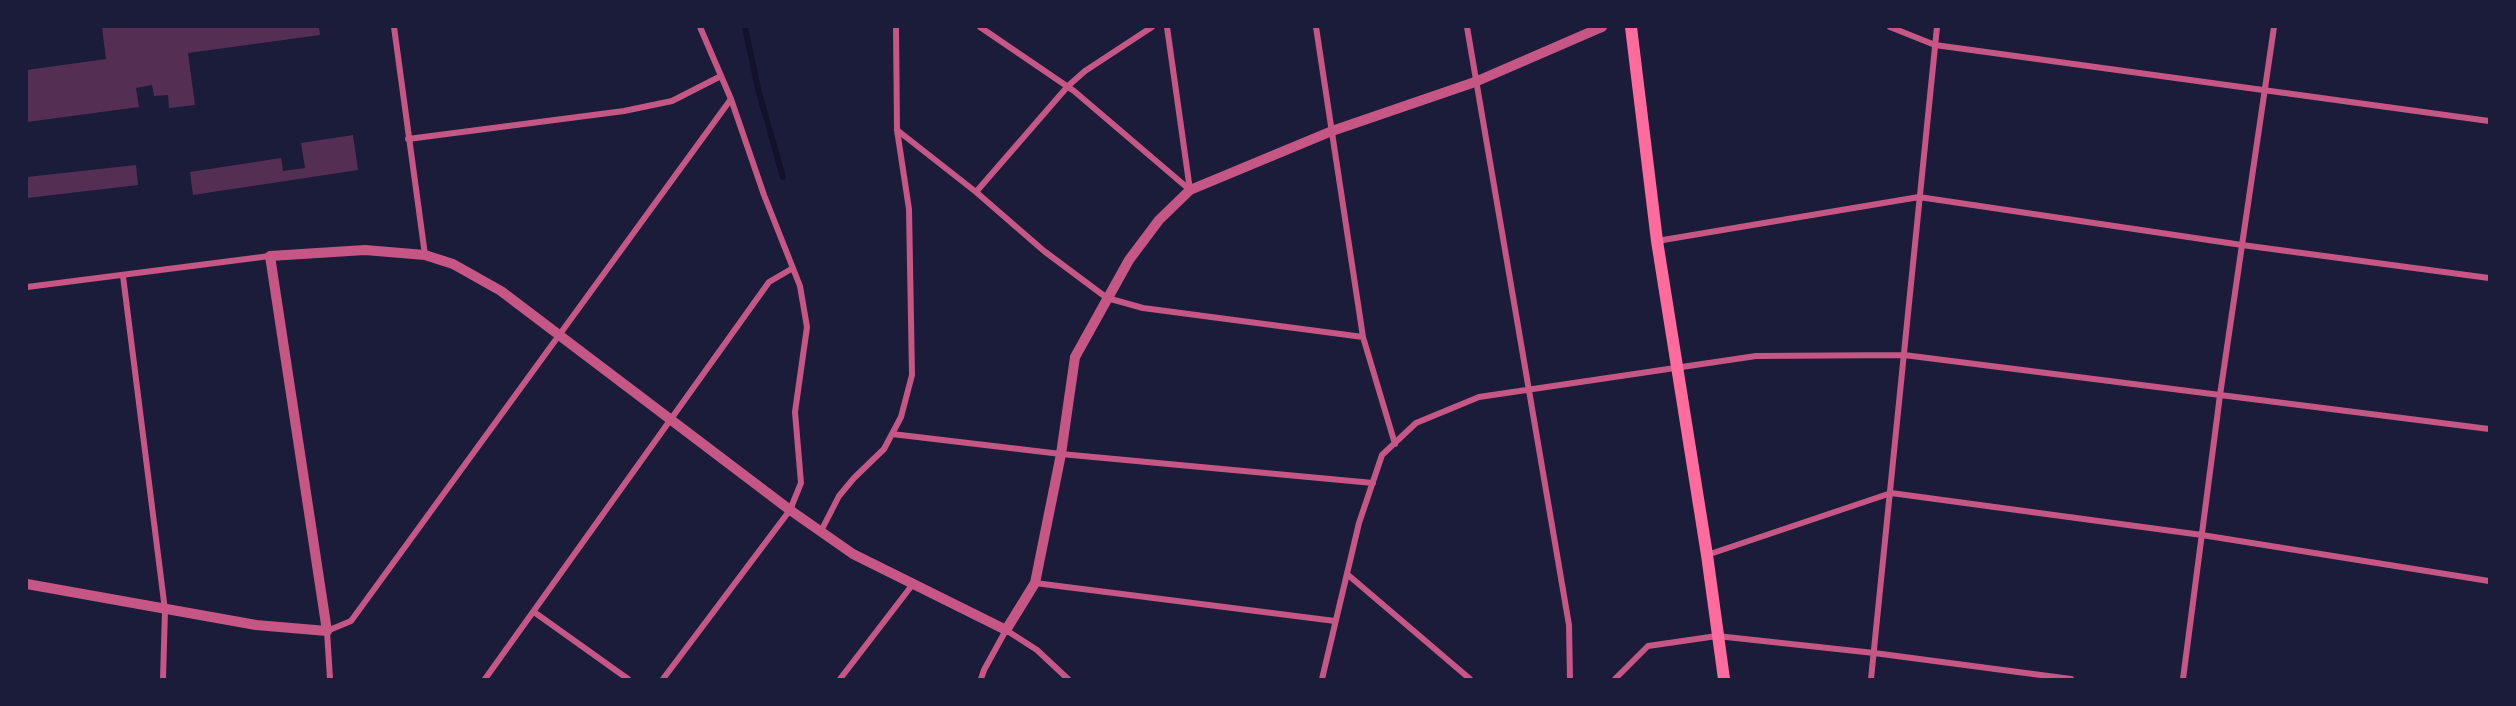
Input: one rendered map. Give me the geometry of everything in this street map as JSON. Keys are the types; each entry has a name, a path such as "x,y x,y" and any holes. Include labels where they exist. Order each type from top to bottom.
{"main road":[{"path":"1631,27 1657,241 1707,555 1724,679"}],"street":[{"path":"394,27 425,255"},
{"path":"663,679 790,510 801,483 795,412 807,327 800,286 764,195 731,99 700,27"},
{"path":"821,531 839,496 884,449 901,417 912,375 909,209 897,130 896,27"},
{"path":"980,27 1068,86 1190,190"},
{"path":"976,192 1068,86 1085,71 1152,27"},
{"path":"1167,27 1190,190"},
{"path":"1316,27 1363,337 1395,444"},
{"path":"1467,27 1569,625 1570,679"},
{"path":"981,679 1006,630 1035,583 1061,454 1075,357 1129,261 1159,220 1190,190 1332,131 1475,82 1602,27"},
{"path":"1890,27 1935,45 2489,121"},
{"path":"1871,679 1937,27"},
{"path":"2183,679 2220,395 2274,27"},
{"path":"408,139 624,111 672,101 721,76"},
{"path":"27,584 256,625 327,632 351,621 731,99"},
{"path":"897,130 976,192 1044,251 1107,298 1143,308 1363,337"},
{"path":"1657,241 1920,198 2242,246 2489,278"},
{"path":"27,287 270,256 365,250 425,255 453,264 501,291 790,510 853,554 1006,630 1037,650 1068,679"},
{"path":"270,256 327,632 330,679"},
{"path":"485,679 769,282 793,268"},
{"path":"123,276 165,609 163,679"},
{"path":"1322,679 1359,523 1382,455 1416,423 1479,397 1756,356 1904,356 2489,429"},
{"path":"892,434 1061,454 1373,483"},
{"path":"1707,555 1891,493 2202,535 2489,581"},
{"path":"1347,574 1470,679"},
{"path":"1035,583 1335,621"},
{"path":"840,679 913,584"},
{"path":"534,612 628,679"},
{"path":"1615,679 1648,646 1717,636 1874,653 2071,679"}],"building":[{"path":"102,27 319,27 320,35 188,53 195,105 169,108 168,95 154,96 152,85 136,88 139,107 27,122 27,70 106,59"},
{"path":"353,135 358,170 193,195 190,172 281,158 283,171 305,168 301,143"},
{"path":"136,165 138,185 27,198 27,177"}],"waterway":[{"path":"745,27 758,89 783,177"}]}
